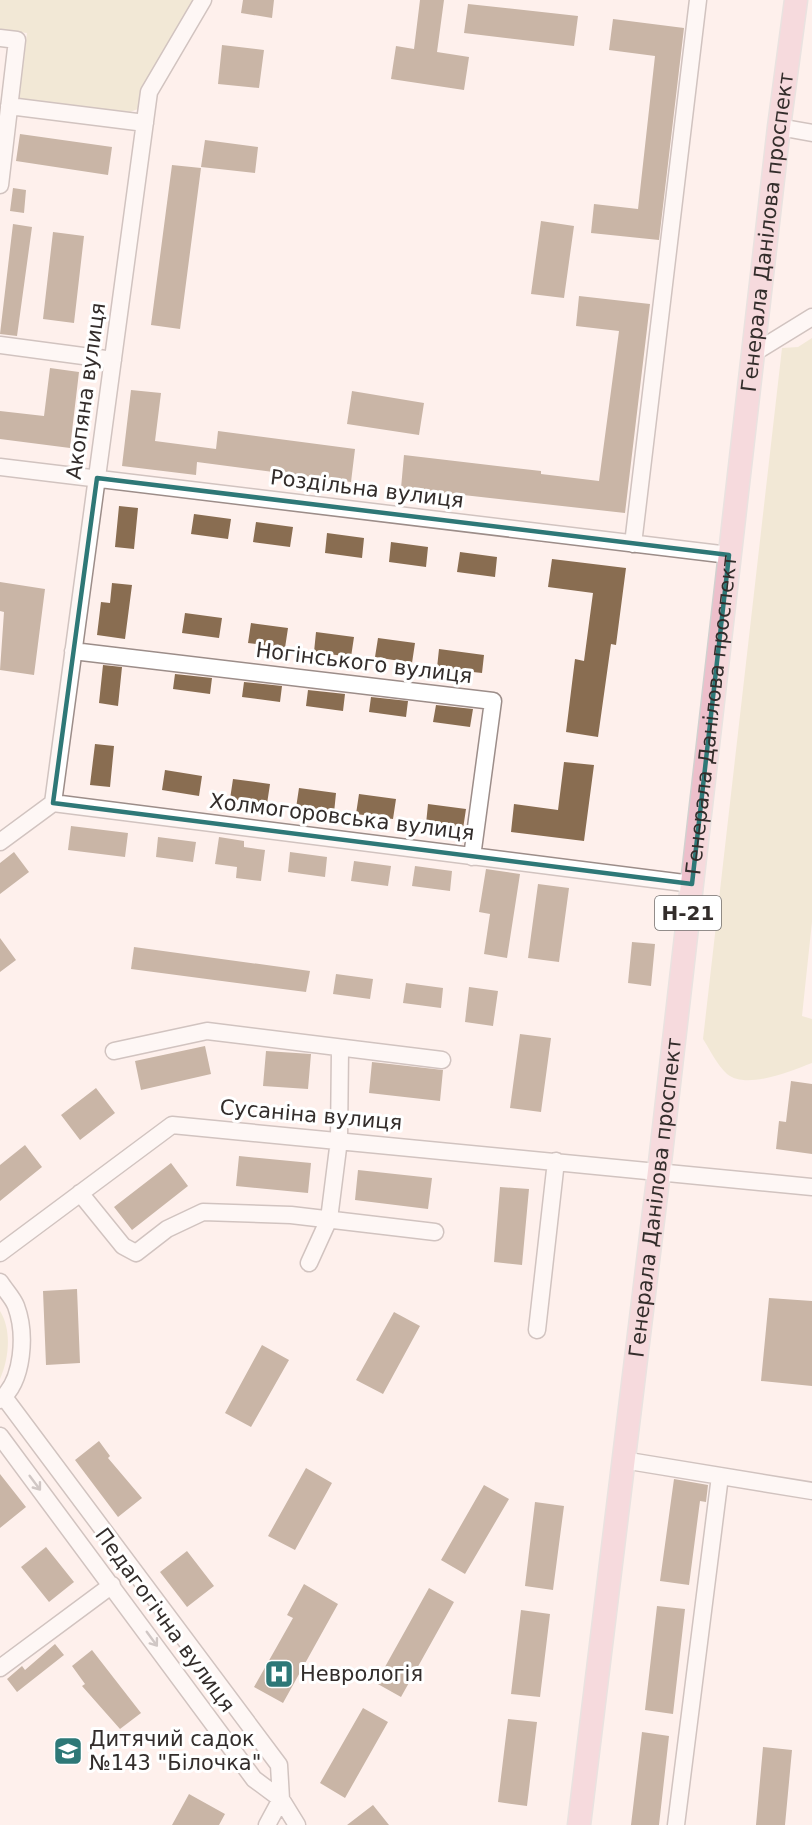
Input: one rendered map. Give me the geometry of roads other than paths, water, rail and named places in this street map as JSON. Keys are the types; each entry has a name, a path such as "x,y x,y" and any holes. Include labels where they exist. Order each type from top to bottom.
{"main road":[{"name":"Генерала Данілова проспект","path":"579,1825 659,1171 752,354 796,0"}],"street":[{"name":"Акопяна вулиця","path":"53,803 149,92 203,0"},
{"path":"633,544 698,0"},
{"path":"0,38 17,40 0,185"},
{"path":"9,106 145,123"},
{"path":"779,127 812,133"},
{"path":"752,354 812,317"},
{"path":"0,345 113,360"},
{"name":"Роздільна вулиця","path":"0,467 729,555"},
{"name":"Ногінського вулиця","path":"73,651 493,701 472,857"},
{"path":"0,842 53,803"},
{"name":"Холмогоровська вулиця","path":"53,803 692,884"},
{"path":"114,1051 207,1031 442,1060"},
{"path":"309,1263 329,1219 339,1140 340,1049"},
{"name":"Сусаніна вулиця","path":"0,1253 172,1125 812,1187"},
{"path":"537,1330 556,1161"},
{"path":"80,1193 123,1246 136,1253 166,1229 203,1212 291,1215 435,1232"},
{"name":"Педагогічна вулиця","path":"0,1282 16,1306 21,1337 18,1373 2,1399 279,1765 281,1799"},
{"name":"Педагогічна вулиця","path":"0,1436 254,1779 281,1799 297,1825"},
{"path":"623,1460 812,1491"},
{"path":"676,1825 720,1476"},
{"path":"0,1668 112,1585"},
{"path":"267,1825 281,1799"}],"place":[{"name":"Неврологія","path":"279,1674"},
{"name":"Дитячий садок №143 \"Білочка\"","path":"68,1751"}]}
